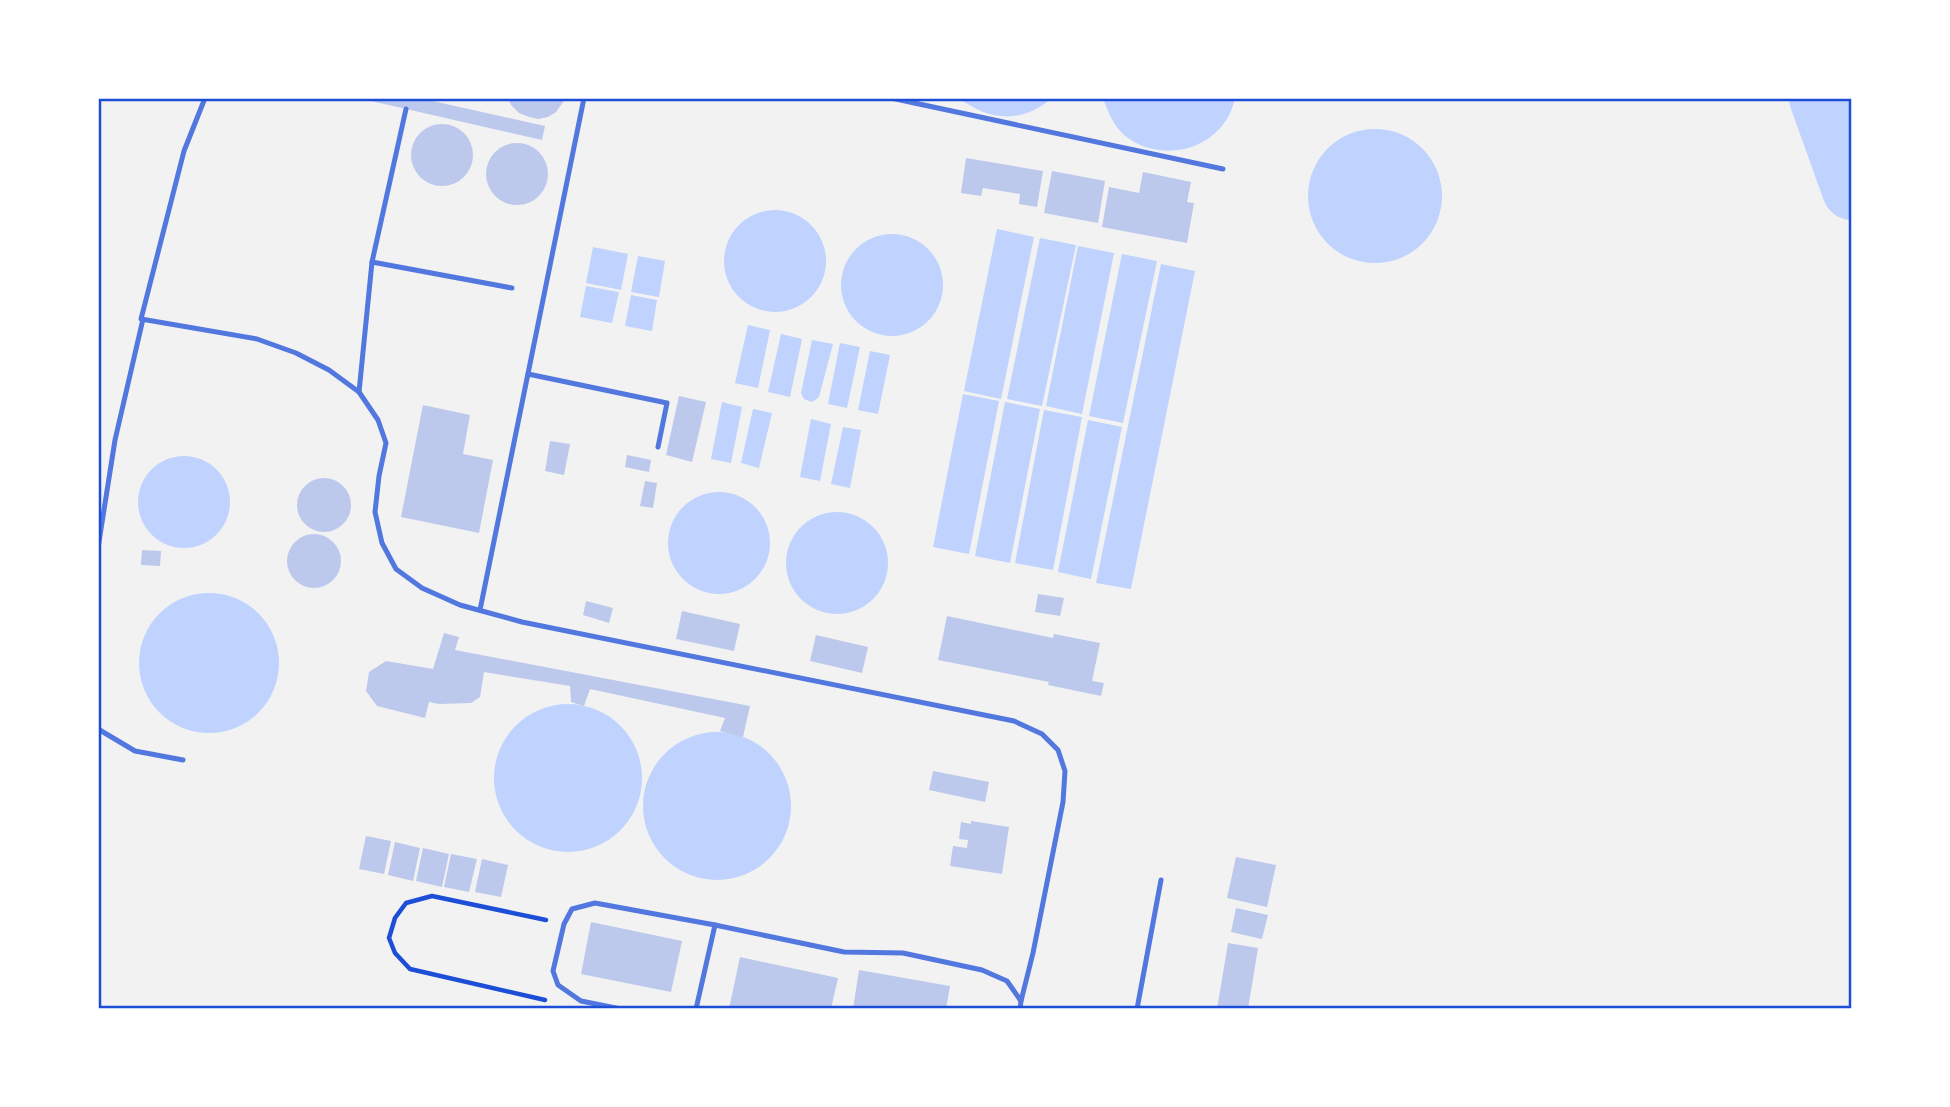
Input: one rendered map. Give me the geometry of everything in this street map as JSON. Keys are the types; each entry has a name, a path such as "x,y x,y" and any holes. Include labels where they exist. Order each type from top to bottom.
{"lane":[{"path":"98,548 115,440 141,319 184,151 205,98"},
{"path":"480,610 584,98"},
{"path":"891,98 1223,169"},
{"path":"359,392 372,262 406,109"},
{"path":"372,262 512,288"},
{"path":"143,319 257,339 296,353 329,370 359,392 378,420 386,443 375,512 382,543 396,569 422,588 460,605 522,622 1014,721 1042,734 1058,750 1065,771 1063,802 1020,1009"},
{"path":"528,374 667,403 658,447"},
{"path":"98,729 135,751 183,760"},
{"path":"1137,1009 1161,880"},
{"path":"621,1009 581,1001 558,985 553,971 564,924 572,909 595,903 845,952 903,953 982,970 1007,981 1021,1001"},
{"path":"696,1009 715,925"}],"path":[{"path":"564,924 432,896 406,904 395,918 389,939 395,953 410,969 541,999 581,1001"}],"water":[{"path":"959,98 1052,98 1029,112 1006,116 982,111"},
{"path":"1103,98 1235,98 1229,115 1219,129 1206,140 1174,151 1156,150 1140,145 1124,135 1114,123"},
{"path":"1375,129 1401,134 1423,148 1437,170 1442,196 1437,222 1423,244 1401,258 1375,263 1349,258 1327,244 1313,222 1308,196 1313,170 1327,148 1349,134"},
{"path":"775,210 795,214 811,225 822,241 826,261 822,281 811,297 795,308 775,312 755,308 739,297 728,281 724,261 728,241 739,225 755,214"},
{"path":"997,229 1034,237 1001,399 964,391"},
{"path":"892,234 912,238 928,249 939,265 943,285 939,305 928,321 912,332 892,336 872,332 856,321 845,305 841,285 845,265 856,249 872,238"},
{"path":"1040,238 1076,245 1042,406 1007,399"},
{"path":"1078,246 1114,253 1082,414 1046,406"},
{"path":"593,247 628,254 621,290 586,283"},
{"path":"1122,254 1157,261 1123,423 1089,416"},
{"path":"638,256 665,261 659,297 631,292"},
{"path":"1161,264 1195,271 1131,589 1096,583"},
{"path":"586,286 619,292 612,323 580,317"},
{"path":"631,295 657,300 652,331 625,326"},
{"path":"748,325 770,330 758,388 735,383"},
{"path":"781,334 802,339 790,397 768,392"},
{"path":"812,340 833,344 819,397 812,402 804,399 801,393"},
{"path":"840,343 860,347 847,408 828,404"},
{"path":"870,351 890,355 878,414 858,410"},
{"path":"963,394 999,401 969,554 933,547"},
{"path":"722,402 742,407 731,463 711,459"},
{"path":"1005,402 1040,409 1010,563 975,556"},
{"path":"753,409 772,413 759,468 741,463"},
{"path":"1044,410 1082,417 1053,570 1015,563"},
{"path":"811,419 831,424 820,481 800,477"},
{"path":"1088,420 1122,427 1091,579 1058,572"},
{"path":"843,427 861,430 850,488 831,484"},
{"path":"184,456 202,459 217,469 227,484 230,502 227,520 217,535 202,545 184,548 166,545 151,535 141,520 138,502 141,484 151,469 166,459"},
{"path":"719,492 739,496 755,507 766,523 770,543 766,563 755,579 739,590 719,594 699,590 683,579 672,563 668,543 672,523 683,507 699,496"},
{"path":"837,512 857,516 873,527 884,543 888,563 884,583 873,599 857,610 837,614 817,610 801,599 790,583 786,563 790,543 801,527 817,516"},
{"path":"209,593 236,598 258,614 274,636 279,663 274,690 258,712 236,728 209,733 182,728 160,712 144,690 139,663 144,636 160,614 182,598"},
{"path":"568,704 596,709 620,726 637,750 642,778 637,806 620,830 596,847 568,852 540,847 516,830 499,806 494,778 499,750 516,726 540,709"},
{"path":"717,732 745,738 758,744 769,754 779,765 785,778 791,806 785,834 779,847 769,858 758,868 745,874 717,880 689,874 676,868 665,858 655,847 649,834 643,806 649,778 655,765 665,754 676,744 689,738"}],"building":[{"path":"358,98 419,98 545,126 542,140"},
{"path":"508,98 566,98 556,112 538,119 519,113"},
{"path":"436,124 448,124 464,133 471,143 471,167 464,177 448,186 436,186 425,181 416,172 411,161 411,149 416,138 425,129"},
{"path":"511,143 523,143 539,152 546,162 546,186 539,196 523,205 511,205 500,200 491,191 486,180 486,168 491,157 500,148"},
{"path":"966,158 1043,171 1037,207 1019,204 1020,194 983,188 981,196 961,193"},
{"path":"1052,171 1105,181 1098,223 1044,213"},
{"path":"1143,172 1191,182 1187,202 1194,203 1187,243 1102,227 1109,187 1139,193"},
{"path":"679,396 706,402 692,462 666,455"},
{"path":"423,405 470,415 463,454 493,460 479,533 401,517"},
{"path":"550,441 570,444 564,475 545,471"},
{"path":"627,455 651,460 649,472 625,467"},
{"path":"324,478 343,486 351,505 343,524 324,532 305,524 297,505 305,486"},
{"path":"645,481 657,483 653,508 640,506"},
{"path":"314,534 333,542 341,561 333,580 314,588 295,580 287,561 295,542"},
{"path":"142,550 161,551 160,566 141,565"},
{"path":"1038,594 1064,598 1060,616 1035,612"},
{"path":"586,601 613,608 609,623 583,615"},
{"path":"682,611 740,624 734,651 676,639"},
{"path":"947,616 1053,638 1054,634 1100,643 1092,681 1104,683 1101,696 1048,685 1049,682 938,660"},
{"path":"444,633 459,637 455,650 750,706 743,737 720,731 725,718 590,689 584,706 571,702 570,686 484,672 480,697 471,703 429,702 425,718 377,706 366,691 369,672 386,661 433,669"},
{"path":"816,635 868,647 862,673 810,661"},
{"path":"933,771 989,782 985,802 929,790"},
{"path":"971,821 1009,827 1002,874 950,866 953,846 967,848 968,840 959,839 961,822 971,824"},
{"path":"366,836 391,841 384,874 359,869"},
{"path":"395,842 420,848 413,881 388,875"},
{"path":"423,848 449,854 442,887 416,881"},
{"path":"451,854 477,859 469,892 444,887"},
{"path":"1236,857 1276,865 1267,907 1227,898"},
{"path":"482,859 508,865 501,897 475,892"},
{"path":"1236,908 1268,915 1262,939 1231,932"},
{"path":"591,922 682,941 671,992 581,974"},
{"path":"1228,943 1258,948 1248,1009 1217,1009"},
{"path":"740,957 838,978 831,1009 729,1009"},
{"path":"859,970 950,986 946,1009 853,1009"}],"waterway":[{"path":"1819,98 1852,190"}]}
